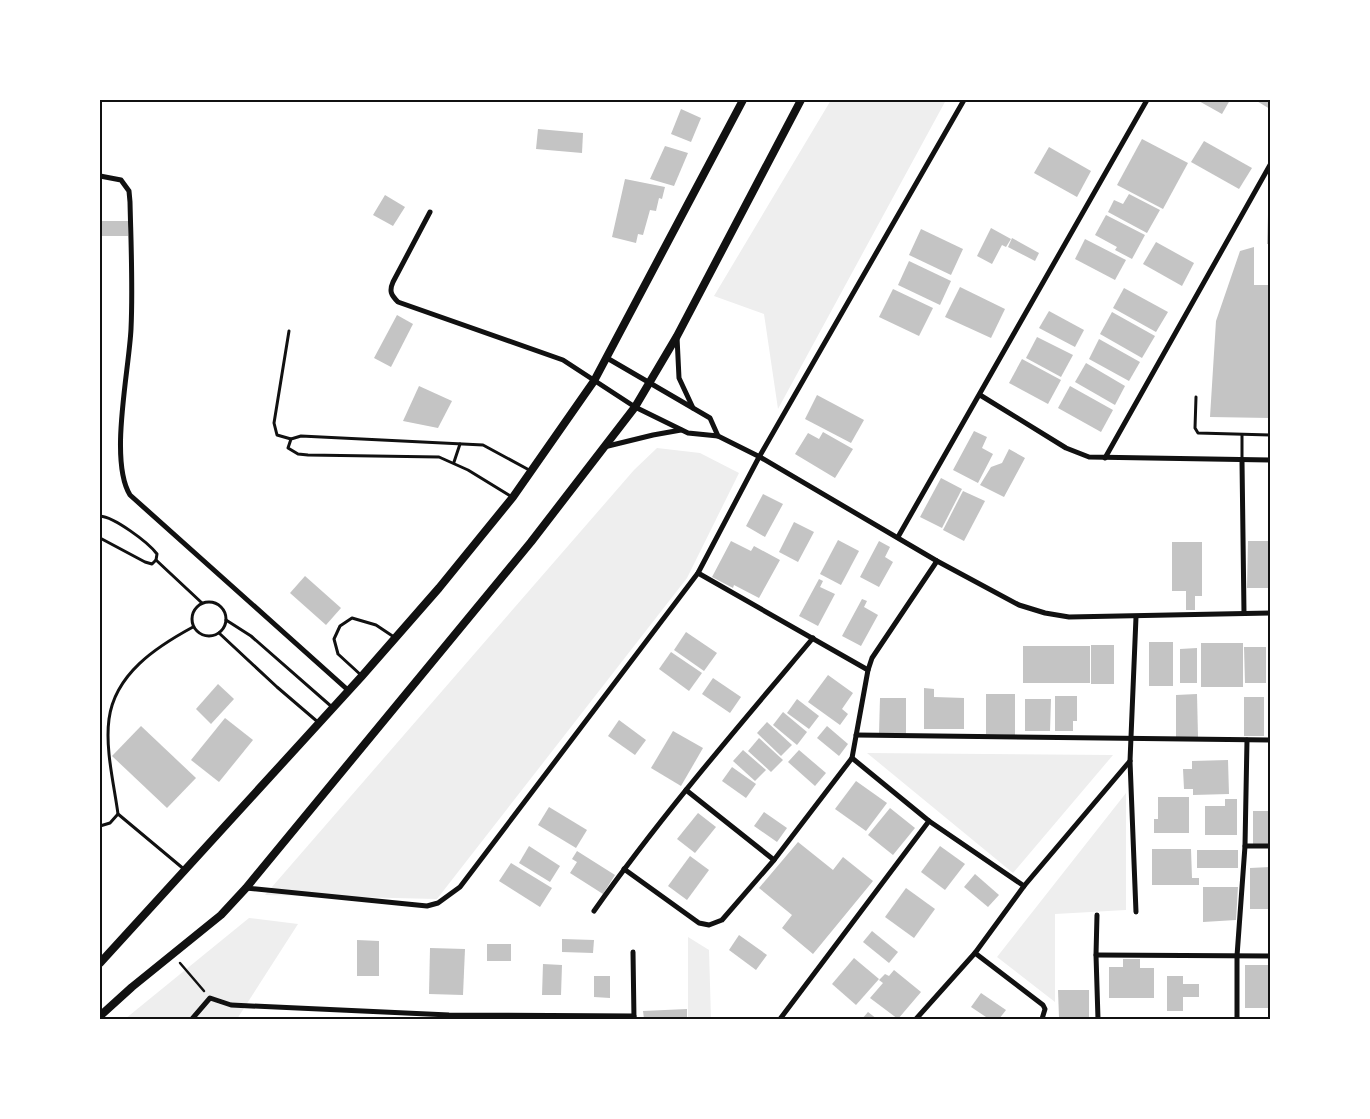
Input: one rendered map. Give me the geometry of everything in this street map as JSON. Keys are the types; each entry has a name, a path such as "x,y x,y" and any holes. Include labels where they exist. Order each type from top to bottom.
{"street":[{"path":"100,963 320,724 440,588 532,471 594,381 743,100"},
{"path":"100,1016 132,986 221,916 246,888 531,542 635,407 677,336 800,100"},
{"path":"246,888 427,906 438,903 460,887 698,573 760,457 964,100"},
{"path":"898,536 1147,100"},
{"path":"1105,458 1270,165"},
{"path":"100,176 121,180 129,191 130,202 131,329 120,455 123,484 130,495 349,691"},
{"path":"430,212 392,282 390,290 392,296 398,302 551,354 574,365 594,381 635,407 682,430 694,434 718,436 760,457 898,536 937,561 1030,610 1069,617 1270,613"},
{"path":"677,336 679,378 693,408"},
{"path":"607,358 710,418 718,436"},
{"path":"980,395 1066,448 1089,457 1270,460"},
{"path":"604,447 653,434 682,430"},
{"path":"1242,461 1244,613"},
{"path":"624,868 699,923 709,926 722,920 774,860 852,758 868,670 880,644 937,561"},
{"path":"698,573 868,670"},
{"path":"1136,617 1130,761 1136,912"},
{"path":"594,911 624,868 686,790 813,638"},
{"path":"856,735 1270,740"},
{"path":"1238,1019 1236,956 1244,846 1247,740"},
{"path":"852,758 929,821 1024,886"},
{"path":"916,1019 975,952 1024,886 1130,761"},
{"path":"686,790 774,860"},
{"path":"780,1019 929,821"},
{"path":"1244,846 1270,846"},
{"path":"1097,915 1098,1019"},
{"path":"192,1019 210,998 231,1005 449,1015 634,1018 633,952"},
{"path":"975,952 1043,1005 1045,1010 1042,1019"},
{"path":"1096,955 1270,956"}],"lane":[{"path":"289,331 274,423 277,435 290,439 301,436 483,445 532,471"},
{"path":"1196,397 1195,428 1198,433 1270,435"},
{"path":"1242,434 1242,461"},
{"path":"290,439 288,448 298,454 440,457 454,462 512,497"},
{"path":"454,462 460,444"},
{"path":"100,516 114,521 151,546 157,554 156,560 152,564 144,562 100,538"},
{"path":"156,560 202,604"},
{"path":"213,602 223,609 226,620 220,633 206,636 201,635 193,627 192,616 197,606 213,602"},
{"path":"362,676 338,654 334,639 340,626 352,618 367,620 395,638"},
{"path":"226,620 251,636 334,708"},
{"path":"185,871 118,814 108,737 111,709 117,691 143,659 165,642 193,627"},
{"path":"220,633 277,687 320,724"},
{"path":"100,826 110,823 118,814"}],"path":[{"path":"173,954 210,998"}],"shaded area":[{"path":"831,100 946,100 778,409 764,314 714,296"},
{"path":"657,448 700,453 739,473 687,578 437,899 265,895 634,470"},
{"path":"867,753 1113,755 1013,873"},
{"path":"1126,793 1126,910 1055,914 1055,1002 997,957"},
{"path":"249,918 298,924 237,1019 125,1019"},
{"path":"688,937 709,950 711,1019 688,1019"}],"building":[{"path":"1197,100 1230,100 1222,114"},
{"path":"1255,100 1270,100 1270,109"},
{"path":"681,109 701,118 691,142 671,134"},
{"path":"538,129 583,133 582,153 536,149"},
{"path":"1142,139 1188,163 1163,209 1117,185"},
{"path":"1204,141 1252,168 1239,189 1191,162"},
{"path":"665,146 688,153 674,186 650,179"},
{"path":"1049,147 1091,171 1077,197 1034,173"},
{"path":"625,179 665,187 662,199 659,198 656,211 650,210 643,235 638,234 636,243 612,237"},
{"path":"1129,194 1160,210 1147,233 1108,212 1114,200 1123,204"},
{"path":"385,195 405,207 393,226 373,215"},
{"path":"1106,215 1145,235 1132,259 1115,250 1117,247 1095,235"},
{"path":"1268,215 1270,215 1270,244 1267,244"},
{"path":"100,221 128,221 128,236 100,236"},
{"path":"991,228 1011,239 1006,247 1002,245 992,264 977,256"},
{"path":"921,229 963,249 951,275 909,255"},
{"path":"1012,238 1039,253 1035,261 1008,247"},
{"path":"1085,239 1126,260 1115,280 1075,259"},
{"path":"1156,242 1194,263 1182,286 1143,264"},
{"path":"1254,247 1254,285 1270,285 1270,418 1210,417 1216,321 1240,251"},
{"path":"909,261 951,281 940,305 898,285"},
{"path":"960,287 1005,309 991,338 945,317"},
{"path":"1124,288 1168,312 1156,332 1113,308"},
{"path":"893,289 933,308 919,336 879,317"},
{"path":"1049,311 1084,330 1075,347 1039,328"},
{"path":"1112,312 1155,336 1142,358 1100,334"},
{"path":"397,315 413,324 391,367 374,358"},
{"path":"1037,337 1073,355 1061,377 1026,358"},
{"path":"1099,339 1140,362 1129,381 1089,359"},
{"path":"1022,359 1061,380 1048,404 1009,383"},
{"path":"1086,363 1125,386 1115,405 1075,382"},
{"path":"419,386 452,401 438,428 403,421"},
{"path":"1070,386 1113,410 1101,432 1058,408"},
{"path":"817,395 864,420 851,443 805,419"},
{"path":"974,431 987,437 982,448 993,454 978,483 953,470"},
{"path":"823,432 853,449 835,478 795,454 808,433 819,439"},
{"path":"1009,449 1025,458 1004,497 980,485 991,467 1002,463"},
{"path":"941,478 962,489 942,528 920,517"},
{"path":"963,491 985,501 964,541 943,530"},
{"path":"763,494 783,504 765,537 746,526"},
{"path":"794,522 814,532 798,562 779,552"},
{"path":"838,540 859,551 841,585 820,574"},
{"path":"731,541 751,551 754,546 780,560 759,598 734,585 733,588 712,577"},
{"path":"879,541 890,547 885,557 893,562 879,587 860,577"},
{"path":"1248,541 1270,541 1270,588 1247,588"},
{"path":"1172,542 1202,542 1202,596 1195,596 1195,610 1186,610 1186,591 1172,591"},
{"path":"305,576 341,608 326,625 290,593"},
{"path":"819,579 823,581 820,587 835,594 818,626 799,616"},
{"path":"862,599 867,601 864,607 878,615 861,646 842,636"},
{"path":"686,632 717,653 704,671 674,650"},
{"path":"1268,639 1270,639 1270,681 1268,681"},
{"path":"1149,642 1173,642 1173,686 1149,686"},
{"path":"1201,643 1243,643 1243,687 1201,687"},
{"path":"1091,645 1114,645 1114,684 1091,684"},
{"path":"1023,646 1090,646 1090,683 1023,683"},
{"path":"1244,647 1266,647 1266,683 1245,683"},
{"path":"1197,648 1197,683 1180,683 1180,649"},
{"path":"671,652 702,673 689,691 659,669"},
{"path":"828,675 853,693 842,709 848,714 840,725 808,702"},
{"path":"713,678 741,697 730,713 702,694"},
{"path":"218,684 234,699 211,724 196,709"},
{"path":"924,688 934,689 934,697 964,698 964,729 924,729"},
{"path":"986,694 1015,694 1015,735 986,734"},
{"path":"1197,694 1198,737 1176,737 1176,695"},
{"path":"1055,696 1077,696 1077,721 1073,721 1073,731 1055,731"},
{"path":"1244,697 1264,697 1264,736 1244,736"},
{"path":"880,698 906,698 906,734 879,734"},
{"path":"797,699 819,716 809,729 787,713"},
{"path":"1025,699 1051,699 1050,731 1025,731"},
{"path":"783,712 807,732 797,745 773,725"},
{"path":"225,718 253,740 219,782 191,760"},
{"path":"619,720 646,740 635,755 608,736"},
{"path":"767,722 792,745 781,756 757,733"},
{"path":"141,726 196,778 167,808 112,756"},
{"path":"827,726 848,744 839,756 817,738"},
{"path":"673,731 703,748 681,786 651,768"},
{"path":"759,738 783,760 771,772 748,751"},
{"path":"743,750 766,770 755,781 733,761"},
{"path":"799,750 826,773 815,786 788,762"},
{"path":"1228,760 1229,794 1193,795 1193,789 1184,789 1183,769 1192,769 1192,761"},
{"path":"732,767 756,784 746,798 722,781"},
{"path":"856,781 887,803 866,831 835,809"},
{"path":"1158,797 1189,797 1189,833 1154,833 1154,819 1158,819"},
{"path":"1225,799 1237,799 1237,835 1205,835 1205,806 1225,806"},
{"path":"549,807 587,830 576,848 538,825"},
{"path":"890,808 915,828 893,855 868,835"},
{"path":"1253,811 1270,811 1270,844 1253,844"},
{"path":"764,812 787,828 777,842 754,826"},
{"path":"698,813 716,827 695,853 677,839"},
{"path":"798,842 833,870 843,857 873,881 813,954 782,928 792,915 759,888"},
{"path":"529,846 560,866 550,882 519,863"},
{"path":"940,846 965,864 945,890 921,872"},
{"path":"1152,849 1191,849 1192,878 1199,878 1199,885 1152,885"},
{"path":"1197,850 1238,850 1238,868 1197,868"},
{"path":"577,851 615,875 603,894 570,873 577,862 572,859"},
{"path":"690,856 709,870 687,900 668,886"},
{"path":"511,863 552,888 540,907 499,881"},
{"path":"1270,867 1270,909 1250,909 1250,868"},
{"path":"975,874 999,895 988,907 964,887"},
{"path":"1203,887 1238,887 1236,920 1203,922"},
{"path":"906,888 935,909 914,938 885,917"},
{"path":"872,931 898,952 889,963 863,942"},
{"path":"739,935 767,955 756,970 729,950"},
{"path":"562,939 594,940 593,953 562,952"},
{"path":"357,940 379,941 379,976 357,976"},
{"path":"487,944 511,944 511,961 487,961"},
{"path":"430,948 465,949 463,995 429,994"},
{"path":"854,958 879,979 856,1005 832,984"},
{"path":"1123,959 1140,959 1140,968 1154,968 1154,998 1109,998 1109,967 1123,967"},
{"path":"543,964 562,965 561,995 542,995"},
{"path":"1245,965 1270,965 1270,1008 1245,1008"},
{"path":"894,970 921,992 898,1019 870,998 883,983 879,980 885,974 889,976"},
{"path":"594,976 610,976 610,998 594,997"},
{"path":"1167,976 1183,976 1183,984 1199,984 1199,997 1183,997 1183,1011 1167,1011"},
{"path":"1058,990 1089,990 1089,1017 1059,1018"},
{"path":"981,993 1006,1010 999,1019 989,1019 971,1007"},
{"path":"687,1009 687,1019 644,1019 643,1011"},
{"path":"868,1012 877,1019 862,1019"}]}
